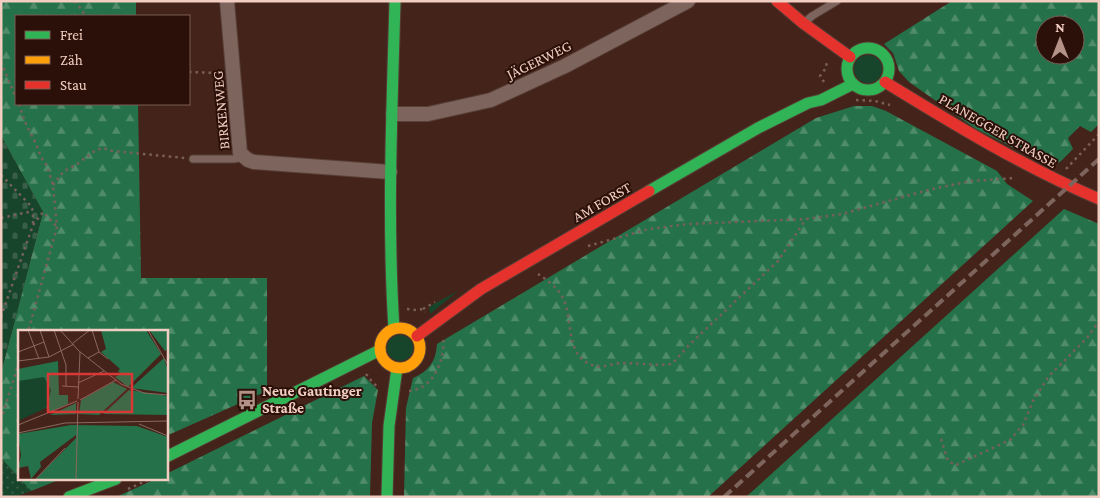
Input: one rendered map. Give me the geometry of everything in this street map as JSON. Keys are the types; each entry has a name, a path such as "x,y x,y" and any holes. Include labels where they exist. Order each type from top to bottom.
{"street":[{"name":"BIRKENWEG","path":"227,1 240,153 254,162 390,172"},
{"path":"394,329 391,284 390,172 395,1"},
{"name":"JÄGERWEG","path":"393,114 428,114 492,100 565,66 688,1"},
{"path":"777,1 803,23 850,57"},
{"path":"866,48 880,52 888,62 888,76 885,82 880,87 868,90 861,89 850,81 837,78 850,57 859,50 866,48"},
{"name":"AM FORST","path":"808,103 817,92 837,78"},
{"name":"PLANEGGER STRASSE","path":"885,82 958,127 1054,181 1099,200"},
{"name":"AM FORST","path":"417,336 481,289 758,128 808,103 822,100 853,84"},
{"path":"394,329 407,329 417,336 421,349 416,362 404,368 397,368 385,362 380,350 383,337 388,332 394,329"},
{"path":"168,456 380,350"},
{"path":"387,497 389,426 397,368"},
{"path":"68,497 113,480"}],"lane":[{"path":"803,23 837,1"},
{"path":"192,159 234,159 243,156"}],"path":[{"path":"75,1 85,15"},
{"path":"836,46 828,56 826,68 820,76 837,78"},
{"path":"1,62 15,96"},
{"path":"190,72 234,73"},
{"path":"19,105 25,122 47,166 53,185 57,227 29,330"},
{"path":"1054,181 1099,134"},
{"path":"53,185 64,171 76,165 96,150 103,148 112,151 192,159"},
{"path":"1,175 31,206 33,225"},
{"path":"582,248 649,230 689,224 806,219 842,214 928,190 971,181 1019,177"},
{"path":"1,218 33,211"},
{"path":"1,317 33,225 43,212 57,227"},
{"path":"536,273 549,282 563,297 577,355 585,362 598,367 620,363 672,364 710,324 778,261 806,219"},
{"path":"405,308 423,309 435,322"},
{"path":"941,439 948,461 956,465 1010,440 1023,425 1033,401 1049,376 1087,338 1099,321"},
{"path":"1,420 18,365"}],"green space":[{"path":"1,1 136,1 136,15 15,15 15,105 138,105 141,278 267,278 267,391 168,435 168,330 18,330 18,477 1,458 1,373 43,212 1,136"},
{"path":"952,1 1099,1 1099,124 1091,132 1080,126 1068,138 1073,149 1060,162 1048,165 976,129 909,82 899,71 893,53 884,44"},
{"path":"868,55 878,59 882,69 878,79 868,83 858,79 854,69 858,59"},
{"path":"854,106 872,106 886,111 997,171 1007,184 1033,201 708,497 404,497 406,408 413,378 431,365 437,344 816,118"},
{"path":"1,136 43,212 1,373"},
{"path":"1064,209 1099,224 1099,497 746,497"},
{"path":"458,291 430,314 429,308 432,305"},
{"path":"400,335 409,339 413,348 409,357 400,361 391,357 387,348 391,339"},
{"path":"364,376 378,390 372,423 370,497 116,497 154,480 168,480 168,473"},
{"path":"1,458 18,477 18,480 21,480 31,491 15,497 1,497"},
{"path":"21,480 58,480 31,491"}],"railway":[{"path":"724,497 1099,159"}],"traffic: fast":[{"path":"394,329 390,206 395,1"},
{"path":"864,48 872,48 883,54 889,69 883,84 872,90 864,90 853,84 847,73 847,65 853,54 864,48"},
{"path":"649,191 758,128 808,103 821,100 853,84"},
{"path":"168,456 380,350"},
{"path":"387,497 389,426 397,368"},
{"path":"69,497 113,480"}],"traffic: slow":[{"path":"404,328 411,331 417,337 420,348 419,356 411,365 404,368 396,368 389,365 381,356 380,344 383,337 392,329 404,328"}],"traffic: jam":[{"path":"777,1 803,23 850,57"},
{"path":"885,82 1017,159 1099,199"},
{"path":"417,336 481,289 649,191"}],"place":[{"name":"Neue Gautinger Straße","path":"247,400"}]}
